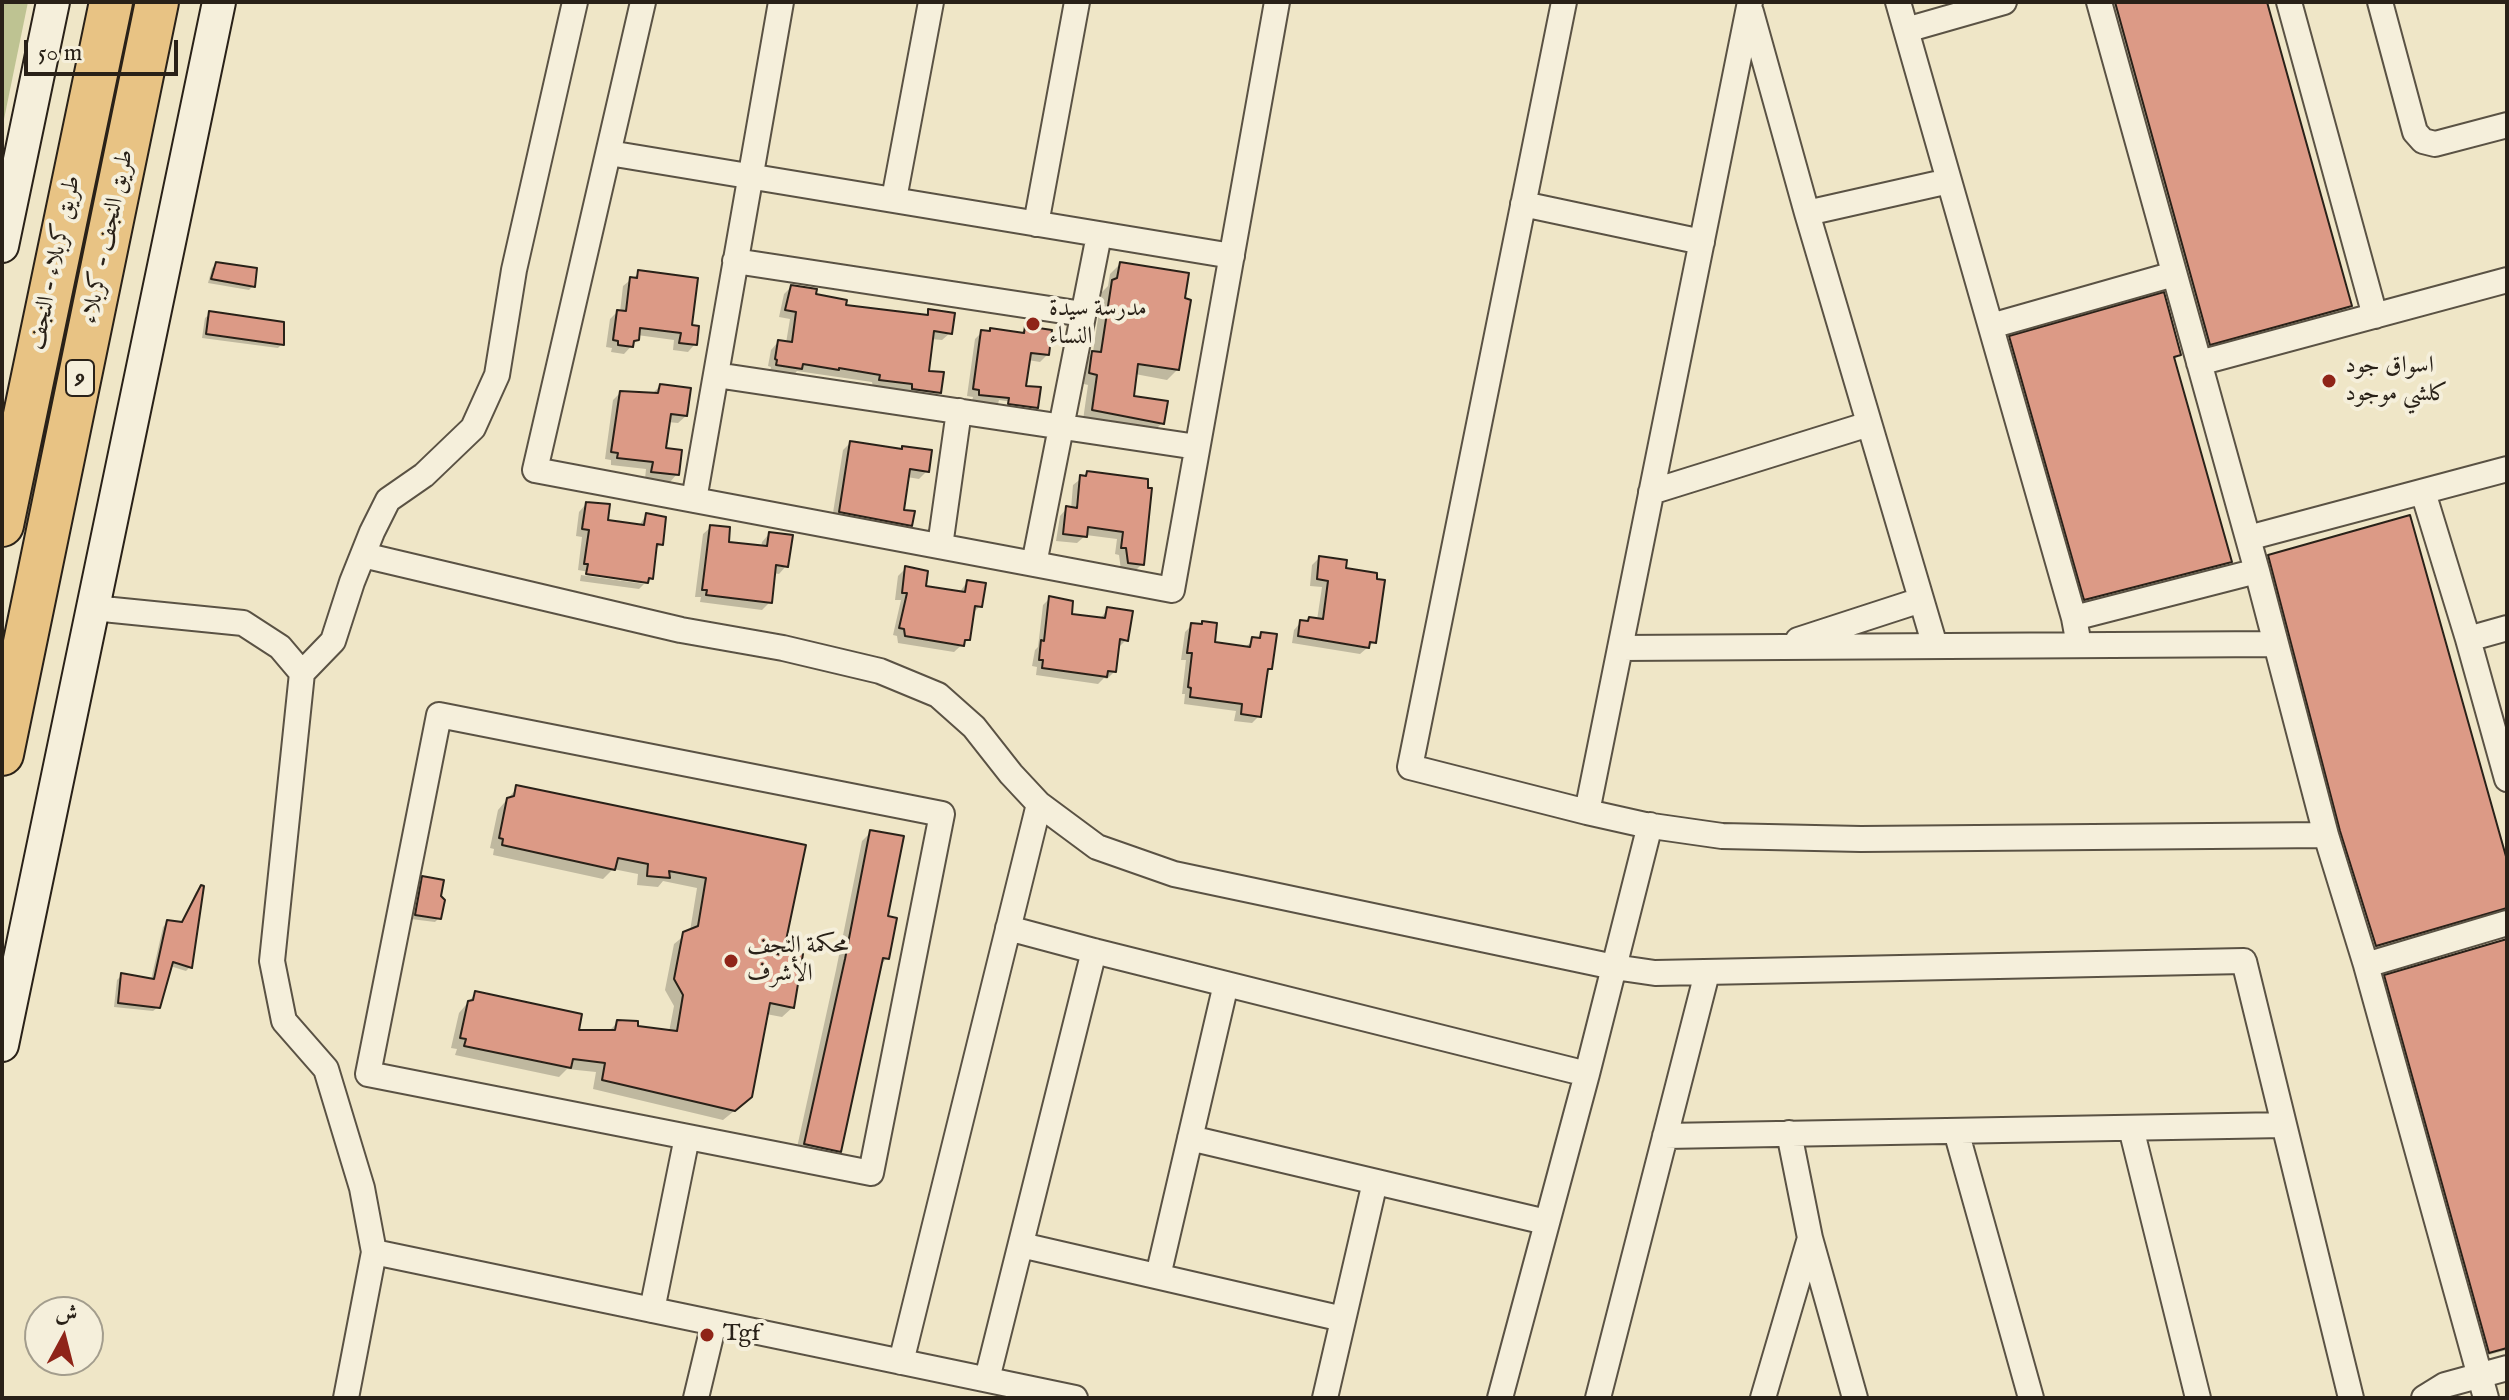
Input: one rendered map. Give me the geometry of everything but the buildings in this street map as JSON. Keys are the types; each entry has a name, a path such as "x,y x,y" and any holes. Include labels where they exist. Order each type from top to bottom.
{"highway":[{"name":"طريق کربلاء - النجف","path":"2,525 111,2"},
{"name":"طريق النجف - کربلاء","path":"2,754 157,2"}],"main road":[{"path":"2,246 53,2"},
{"path":"2,1045 219,2"}],"street":[{"path":"346,1398 374,1252 362,1188 326,1069 284,1021 272,961 302,673 333,641 363,555 388,500 424,475 473,428 497,375 514,270 575,2"},
{"path":"643,2 535,470 1172,590 1277,2"},
{"path":"694,500 781,2"},
{"path":"894,199 931,2"},
{"path":"1036,224 1077,2"},
{"path":"1564,2 1410,767 1587,812 1722,836 2326,835"},
{"path":"1898,2 2074,618 2079,645"},
{"path":"1906,30 2004,2"},
{"path":"2099,2 2257,571 2326,835 2366,965 2483,1387"},
{"path":"2289,2 2375,316"},
{"path":"2380,2 2415,132 2423,141 2435,144 2507,125"},
{"path":"1587,812 1750,4"},
{"path":"1750,4 1807,213 1935,646"},
{"path":"609,153 1232,256"},
{"path":"1807,213 1949,181"},
{"path":"1523,204 1702,242"},
{"path":"1034,564 1099,235"},
{"path":"735,261 1083,314"},
{"path":"1991,326 2174,274"},
{"path":"2199,363 2507,280"},
{"path":"716,375 1197,447"},
{"path":"940,546 959,411"},
{"path":"1651,492 1869,424"},
{"path":"2248,538 2507,469"},
{"path":"2423,492 2507,779"},
{"path":"363,555 681,630 783,648 880,671 938,695 974,727 1039,804 1097,847 1174,874 1655,973 2244,961 2351,1398"},
{"path":"2074,618 2257,571"},
{"path":"1775,647 1921,600"},
{"path":"93,608 243,623 280,647 302,673"},
{"path":"2468,639 2507,628"},
{"path":"1620,648 2276,644"},
{"path":"439,715 942,814 871,1173 687,1137 368,1074 439,715"},
{"path":"901,1362 1039,804"},
{"path":"1500,1398 1650,825"},
{"path":"2366,965 2507,923"},
{"path":"1008,928 1587,1074"},
{"path":"987,1379 1094,951"},
{"path":"1598,1398 1707,973"},
{"path":"1158,1276 1226,984"},
{"path":"1665,1136 2284,1125"},
{"path":"2131,1128 2198,1398"},
{"path":"1956,1131 2031,1398"},
{"path":"1789,1133 1810,1238 1855,1398"},
{"path":"652,1310 687,1137"},
{"path":"1190,1138 1546,1222"},
{"path":"1325,1398 1375,1182"},
{"path":"1763,1398 1810,1238"},
{"path":"1021,1245 1343,1319"},
{"path":"374,1252 1060,1396"},
{"path":"696,1398 714,1323"},
{"path":"2424,1398 2445,1385 2483,1387 2507,1368"}],"green space":[{"path":"2,2 28,2 2,129"}],"place":[{"name":"مدرسة سيدة النساء","path":"1033,324"},
{"name":"اسواق جود كلشي موجود","path":"2329,381"},
{"name":"محكمة النجف الأشرف","path":"731,961"},
{"name":"Tgf","path":"707,1335"}]}
